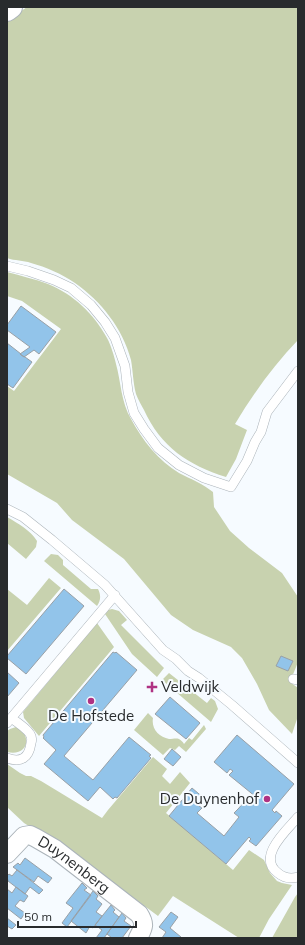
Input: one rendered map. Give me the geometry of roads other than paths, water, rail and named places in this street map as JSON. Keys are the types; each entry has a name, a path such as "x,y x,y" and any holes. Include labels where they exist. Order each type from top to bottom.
{"street":[{"path":"7,10 11,7"},
{"name":"Duynenberg","path":"7,854 24,836 30,835 55,849 139,914 143,920 143,927 138,938"}],"lane":[{"path":"7,266 28,271 65,285 71,288 91,305 105,322 115,338 125,366 128,392 134,413 144,429 158,448 179,465 204,478 231,487 247,461 261,432 267,412 298,371"},
{"path":"7,509 23,517 105,585 115,594 163,650 232,705 298,763"},
{"path":"7,758 18,760 24,758 28,754 32,740 32,736 29,733 9,720 115,594"},
{"path":"298,817 276,843 271,852 270,861 272,868 285,878 298,878"}],"place":[{"name":"Veldwijk","path":"152,687"},
{"name":"De Hofstede","path":"91,701"},
{"name":"De Duynenhof","path":"267,799"}]}
